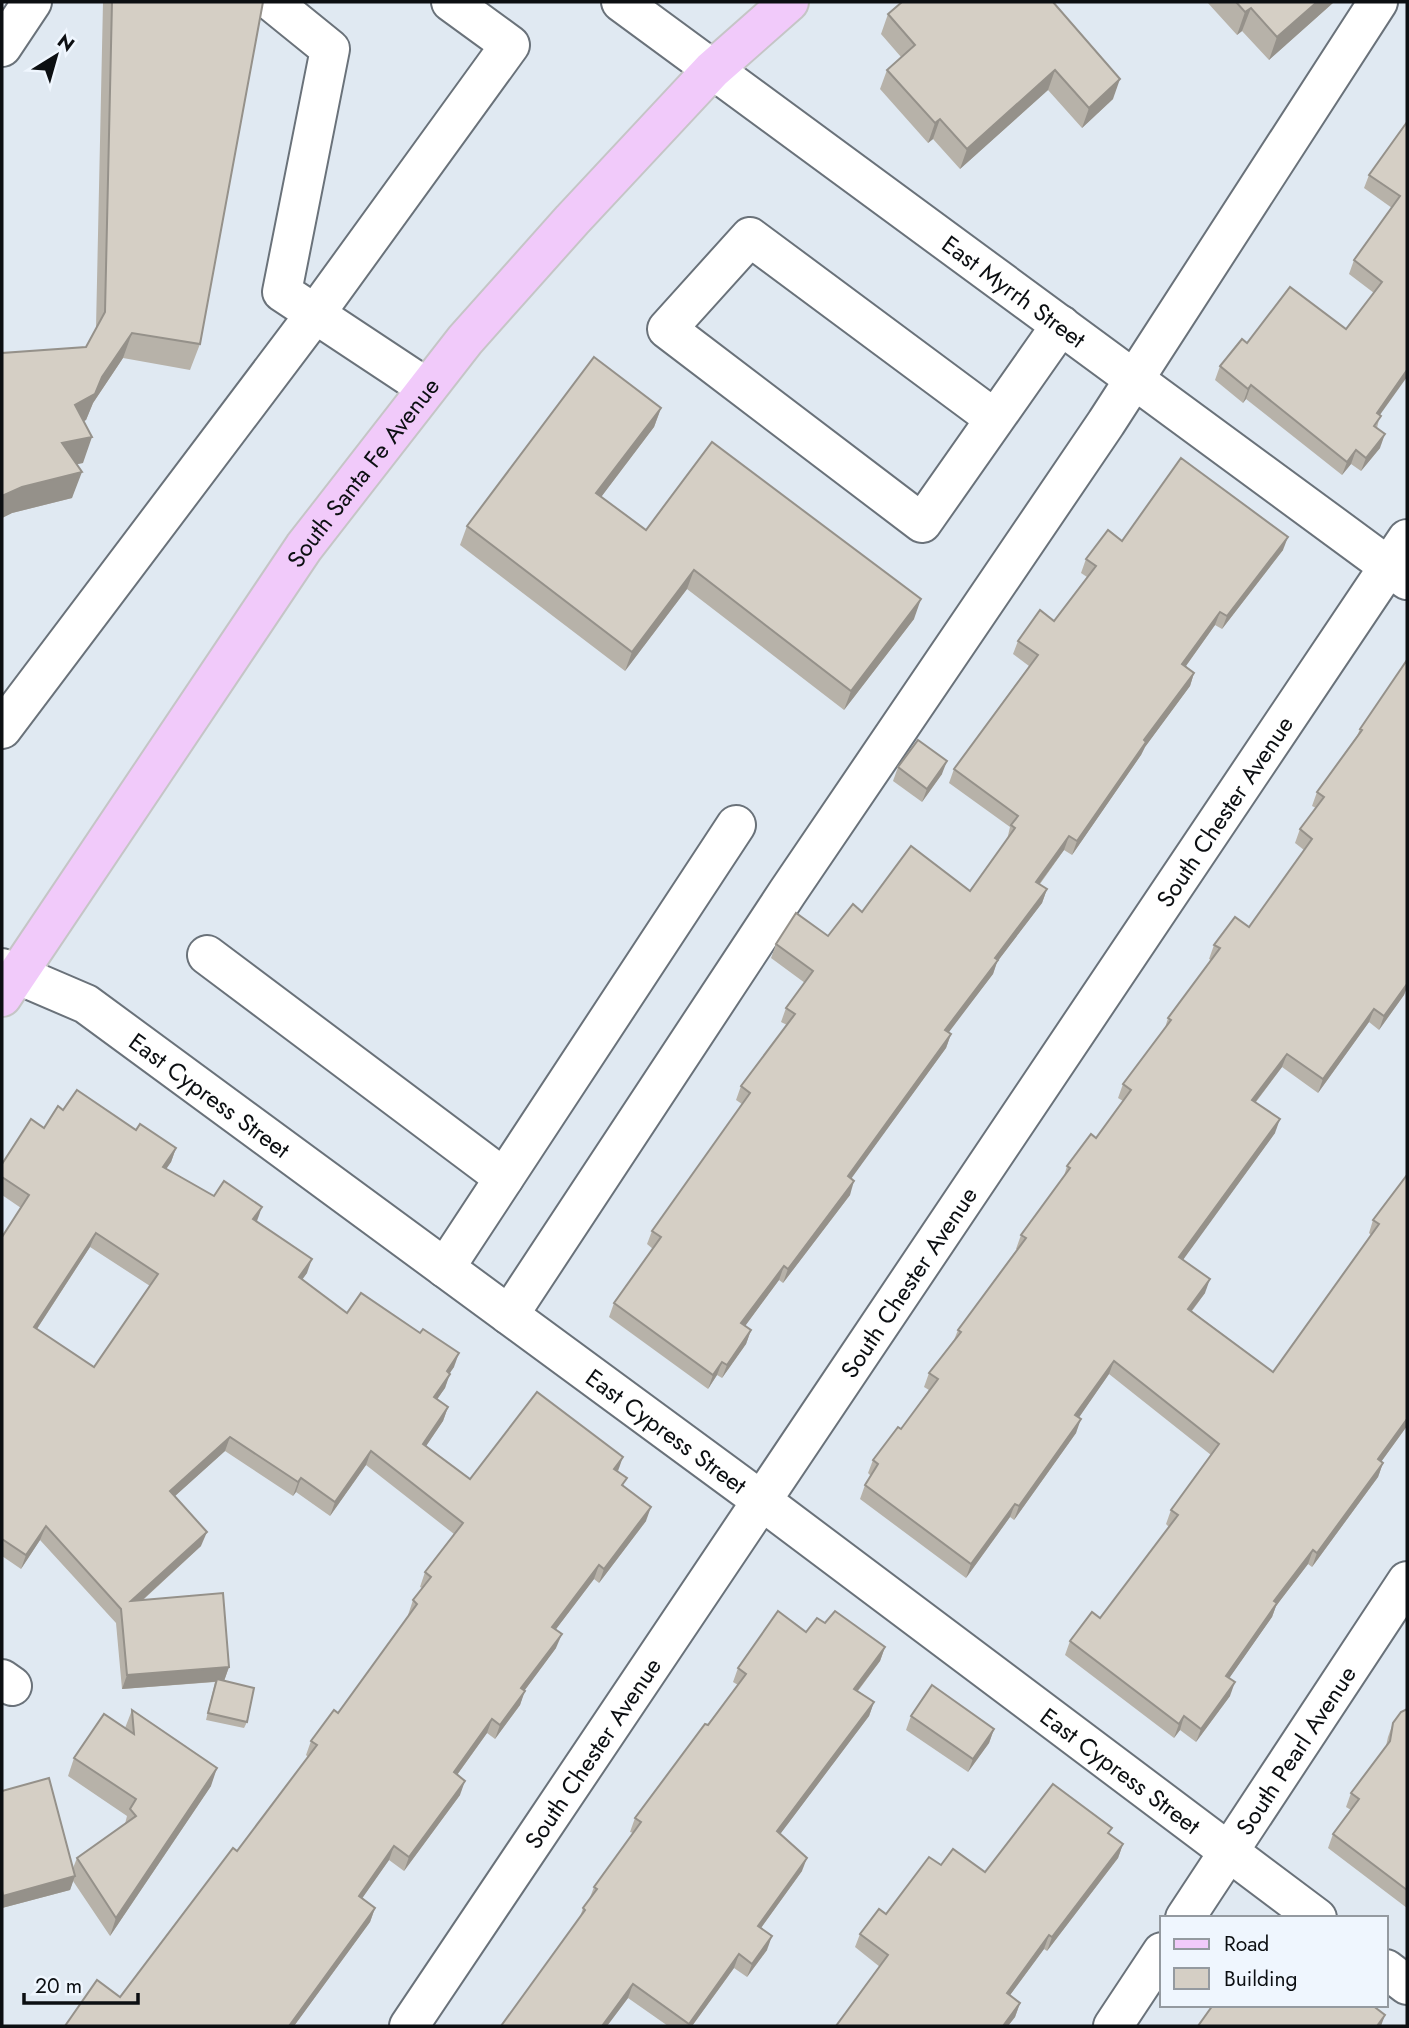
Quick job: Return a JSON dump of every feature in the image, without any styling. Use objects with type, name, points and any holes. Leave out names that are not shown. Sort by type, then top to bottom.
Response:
[{"type":"main road","name":"South Santa Fe Avenue","points":[[7,980],[304,547],[482,320],[712,70],[789,2]]},
{"type":"street","points":[[2,47],[32,2]]},
{"type":"street","points":[[272,2],[330,49],[282,292],[428,388]]},
{"type":"street","points":[[3,725],[315,314],[510,45],[451,2]]},
{"type":"street","name":"East Myrrh Street","points":[[621,2],[1135,380],[1401,562]]},
{"type":"street","points":[[509,1315],[786,893],[1135,380],[1378,2]]},
{"type":"street","points":[[995,419],[750,237],[667,329],[922,523],[1061,325]]},
{"type":"street","name":"South Chester Avenue","points":[[409,2026],[762,1501],[1401,562]]},
{"type":"street","points":[[445,1268],[736,824]]},
{"type":"street","points":[[207,955],[503,1178]]},
{"type":"street","name":"East Cypress Street","points":[[7,980],[86,1004],[762,1501],[1314,1916]]},
{"type":"street","name":"South Pearl Avenue","points":[[1186,1916],[1407,1581]]},
{"type":"street","points":[[1113,2026],[1160,1955]]},
{"type":"street","points":[[1388,1971],[1407,1985]]},
{"type":"building","points":[[112,2],[263,2],[200,344],[132,333],[102,377],[95,394],[75,405],[92,437],[62,443],[82,472],[22,487],[2,496],[2,353],[86,347],[105,312]]},
{"type":"building","points":[[902,2],[1053,2],[1120,79],[1089,108],[1055,70],[967,149],[940,119],[935,123],[887,70],[915,45],[888,14]]},
{"type":"building","points":[[1236,2],[1317,2],[1277,37],[1251,8],[1245,12]]},
{"type":"building","points":[[1407,122],[1407,370],[1377,413],[1381,416],[1374,426],[1385,434],[1366,458],[1356,450],[1347,462],[1251,385],[1248,389],[1220,366],[1242,339],[1247,343],[1290,287],[1346,329],[1382,282],[1354,260],[1400,196],[1369,175]]},
{"type":"building","points":[[594,357],[661,408],[596,493],[646,530],[712,442],[921,599],[851,691],[694,570],[632,652],[467,526]]},
{"type":"building","points":[[1181,458],[1288,537],[1227,616],[1220,612],[1182,664],[1194,673],[1144,740],[1146,742],[1077,841],[1069,836],[1036,882],[1047,889],[945,1030],[951,1034],[848,1176],[854,1181],[788,1269],[784,1266],[741,1323],[751,1330],[727,1365],[722,1362],[713,1375],[614,1303],[661,1237],[652,1231],[750,1093],[741,1086],[795,1014],[786,1008],[813,971],[776,944],[796,913],[828,936],[853,904],[862,912],[911,846],[970,891],[1015,828],[1011,825],[1018,816],[954,769],[1038,655],[1018,641],[1040,610],[1054,621],[1096,566],[1086,559],[1108,530],[1122,541]]},
{"type":"building","points":[[1407,660],[1407,984],[1384,1016],[1374,1009],[1323,1079],[1287,1054],[1252,1100],[1280,1119],[1179,1257],[1210,1279],[1188,1309],[1273,1372],[1379,1224],[1373,1220],[1407,1175],[1407,1419],[1378,1459],[1383,1463],[1317,1553],[1313,1550],[1274,1601],[1277,1603],[1226,1676],[1235,1682],[1201,1729],[1184,1716],[1179,1724],[1070,1641],[1092,1612],[1100,1618],[1178,1515],[1171,1510],[1219,1444],[1114,1361],[1075,1415],[1081,1419],[1019,1506],[1015,1504],[971,1564],[865,1485],[878,1464],[873,1460],[898,1427],[901,1429],[938,1379],[929,1373],[1026,1238],[1021,1235],[1070,1168],[1067,1166],[1091,1134],[1096,1138],[1131,1090],[1123,1084],[1220,948],[1214,945],[1235,917],[1249,927],[1312,839],[1300,829],[1324,797],[1317,792],[1362,730],[1360,729]]},
{"type":"building","points":[[918,740],[947,761],[927,789],[898,767]]},
{"type":"building","points":[[77,1090],[136,1130],[140,1124],[176,1148],[163,1167],[214,1196],[224,1181],[262,1207],[253,1219],[312,1259],[299,1277],[347,1313],[361,1293],[420,1333],[423,1329],[459,1353],[447,1371],[450,1374],[434,1397],[448,1407],[423,1444],[470,1479],[537,1392],[623,1457],[614,1469],[627,1478],[622,1485],[651,1507],[604,1569],[599,1565],[552,1627],[562,1634],[521,1688],[525,1691],[500,1725],[492,1719],[454,1772],[465,1781],[409,1857],[394,1846],[359,1896],[375,1908],[289,2026],[65,2026],[97,1980],[120,1997],[233,1848],[237,1851],[317,1745],[311,1741],[334,1710],[338,1713],[417,1604],[413,1600],[431,1577],[425,1572],[463,1523],[371,1451],[335,1502],[301,1478],[298,1482],[230,1437],[170,1491],[207,1532],[131,1601],[223,1593],[229,1667],[127,1675],[121,1609],[46,1526],[26,1555],[2,1539],[2,1237],[29,1195],[2,1177],[2,1164],[31,1119],[44,1128],[58,1106],[63,1110]],"holes":[[[96,1233],[158,1274],[94,1367],[34,1327]]]},
{"type":"building","points":[[778,1611],[806,1632],[817,1618],[825,1623],[835,1611],[885,1647],[854,1689],[874,1702],[777,1831],[807,1858],[758,1926],[772,1936],[752,1964],[739,1954],[689,2024],[633,1984],[602,2026],[501,2026],[585,1910],[583,1908],[597,1889],[594,1887],[641,1822],[635,1818],[746,1674],[738,1668]]},
{"type":"building","points":[[217,1679],[254,1688],[247,1722],[208,1713]]},
{"type":"building","points":[[932,1685],[994,1729],[973,1759],[911,1716]]},
{"type":"building","points":[[1407,1709],[1407,1890],[1333,1834],[1359,1799],[1351,1793],[1390,1741],[1393,1723],[1401,1712]]},
{"type":"building","points":[[132,1710],[217,1768],[116,1918],[77,1858],[136,1816],[130,1809],[136,1799],[74,1758],[104,1714],[134,1734]]},
{"type":"building","points":[[49,1778],[75,1876],[3,1896],[2,1791]]},
{"type":"building","points":[[1053,1784],[1112,1828],[1108,1833],[1123,1844],[1052,1937],[1049,1935],[1007,1993],[1020,2003],[1003,2026],[836,2026],[888,1955],[860,1934],[879,1909],[886,1914],[929,1857],[941,1865],[953,1849],[985,1872]]},
{"type":"building","points":[[1212,2007],[1375,2007],[1385,2015],[1377,2026],[1198,2026]]}]
